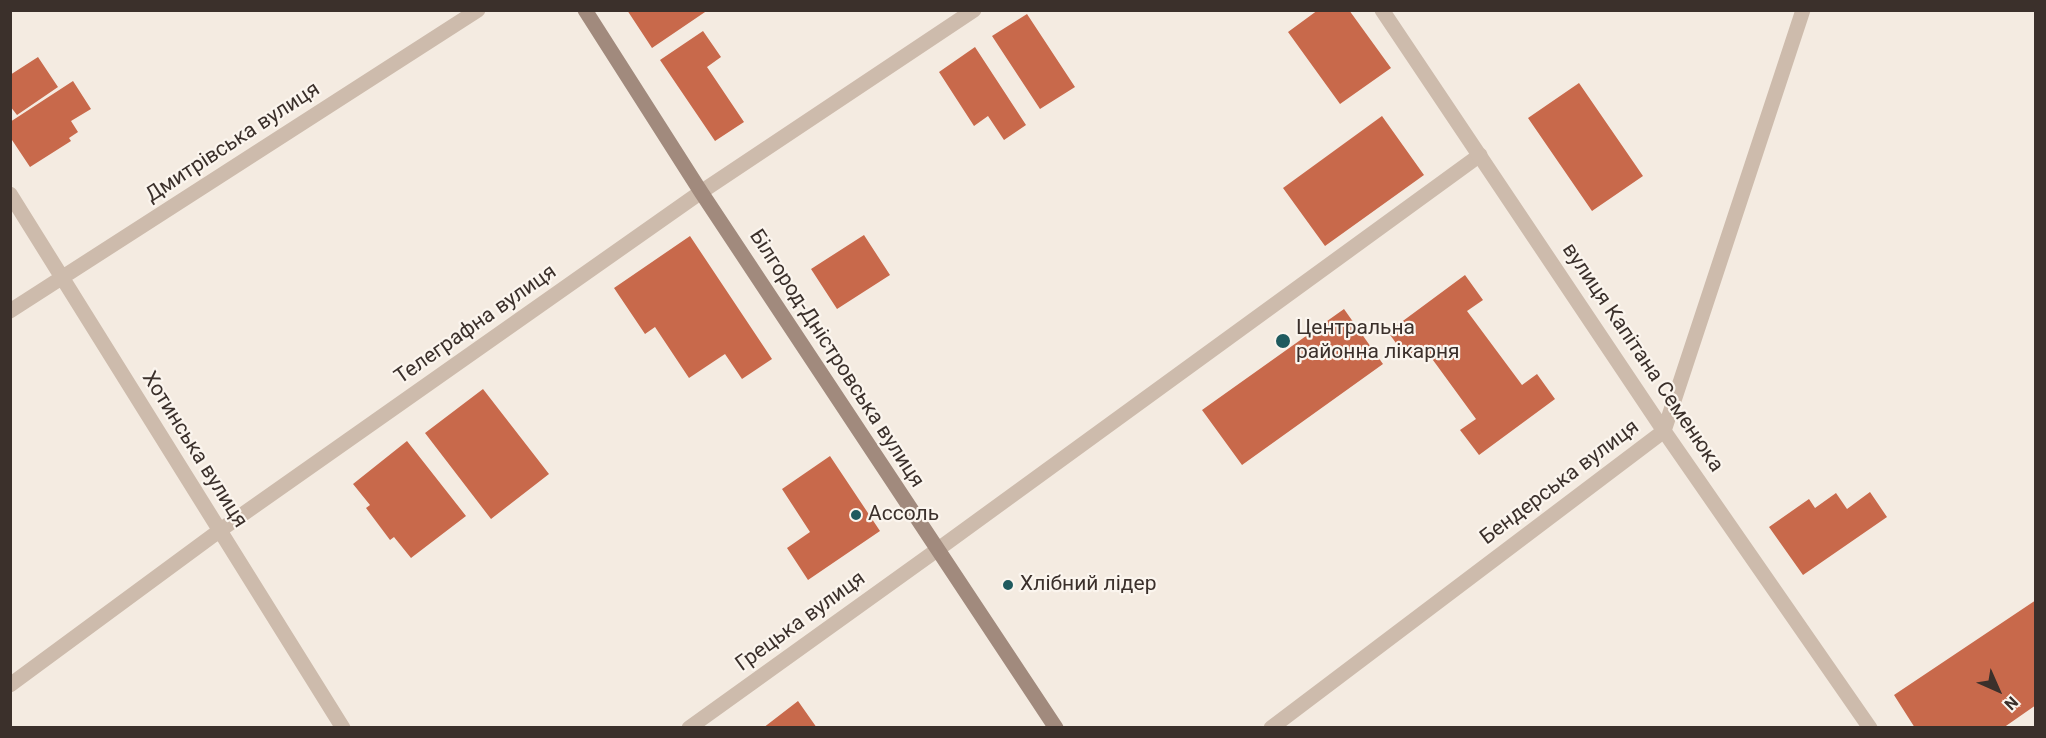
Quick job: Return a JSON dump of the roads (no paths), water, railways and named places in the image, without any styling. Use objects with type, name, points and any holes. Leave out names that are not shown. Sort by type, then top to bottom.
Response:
[{"type":"main road","name":"Білгород-Дністровська вулиця","points":[[585,10],[701,192],[1056,728]]},
{"type":"street","name":"Дмитрівська вулиця","points":[[10,311],[478,10]]},
{"type":"street","name":"Телеграфна вулиця","points":[[10,685],[219,531],[701,192],[974,10]]},
{"type":"street","name":"вулиця Капітана Семенюка","points":[[1382,10],[1866,726]]},
{"type":"street","name":"Бендерська вулиця","points":[[1271,728],[1664,430],[1803,10]]},
{"type":"street","name":"Грецька вулиця","points":[[689,728],[1480,155]]},
{"type":"street","name":"Хотинська вулиця","points":[[10,194],[343,728]]},
{"type":"place","name":"Центральна районна лікарня","points":[[1283,341]]},
{"type":"place","name":"Ассоль","points":[[856,515]]},
{"type":"place","name":"Хлібний лідер","points":[[1008,585]]}]
